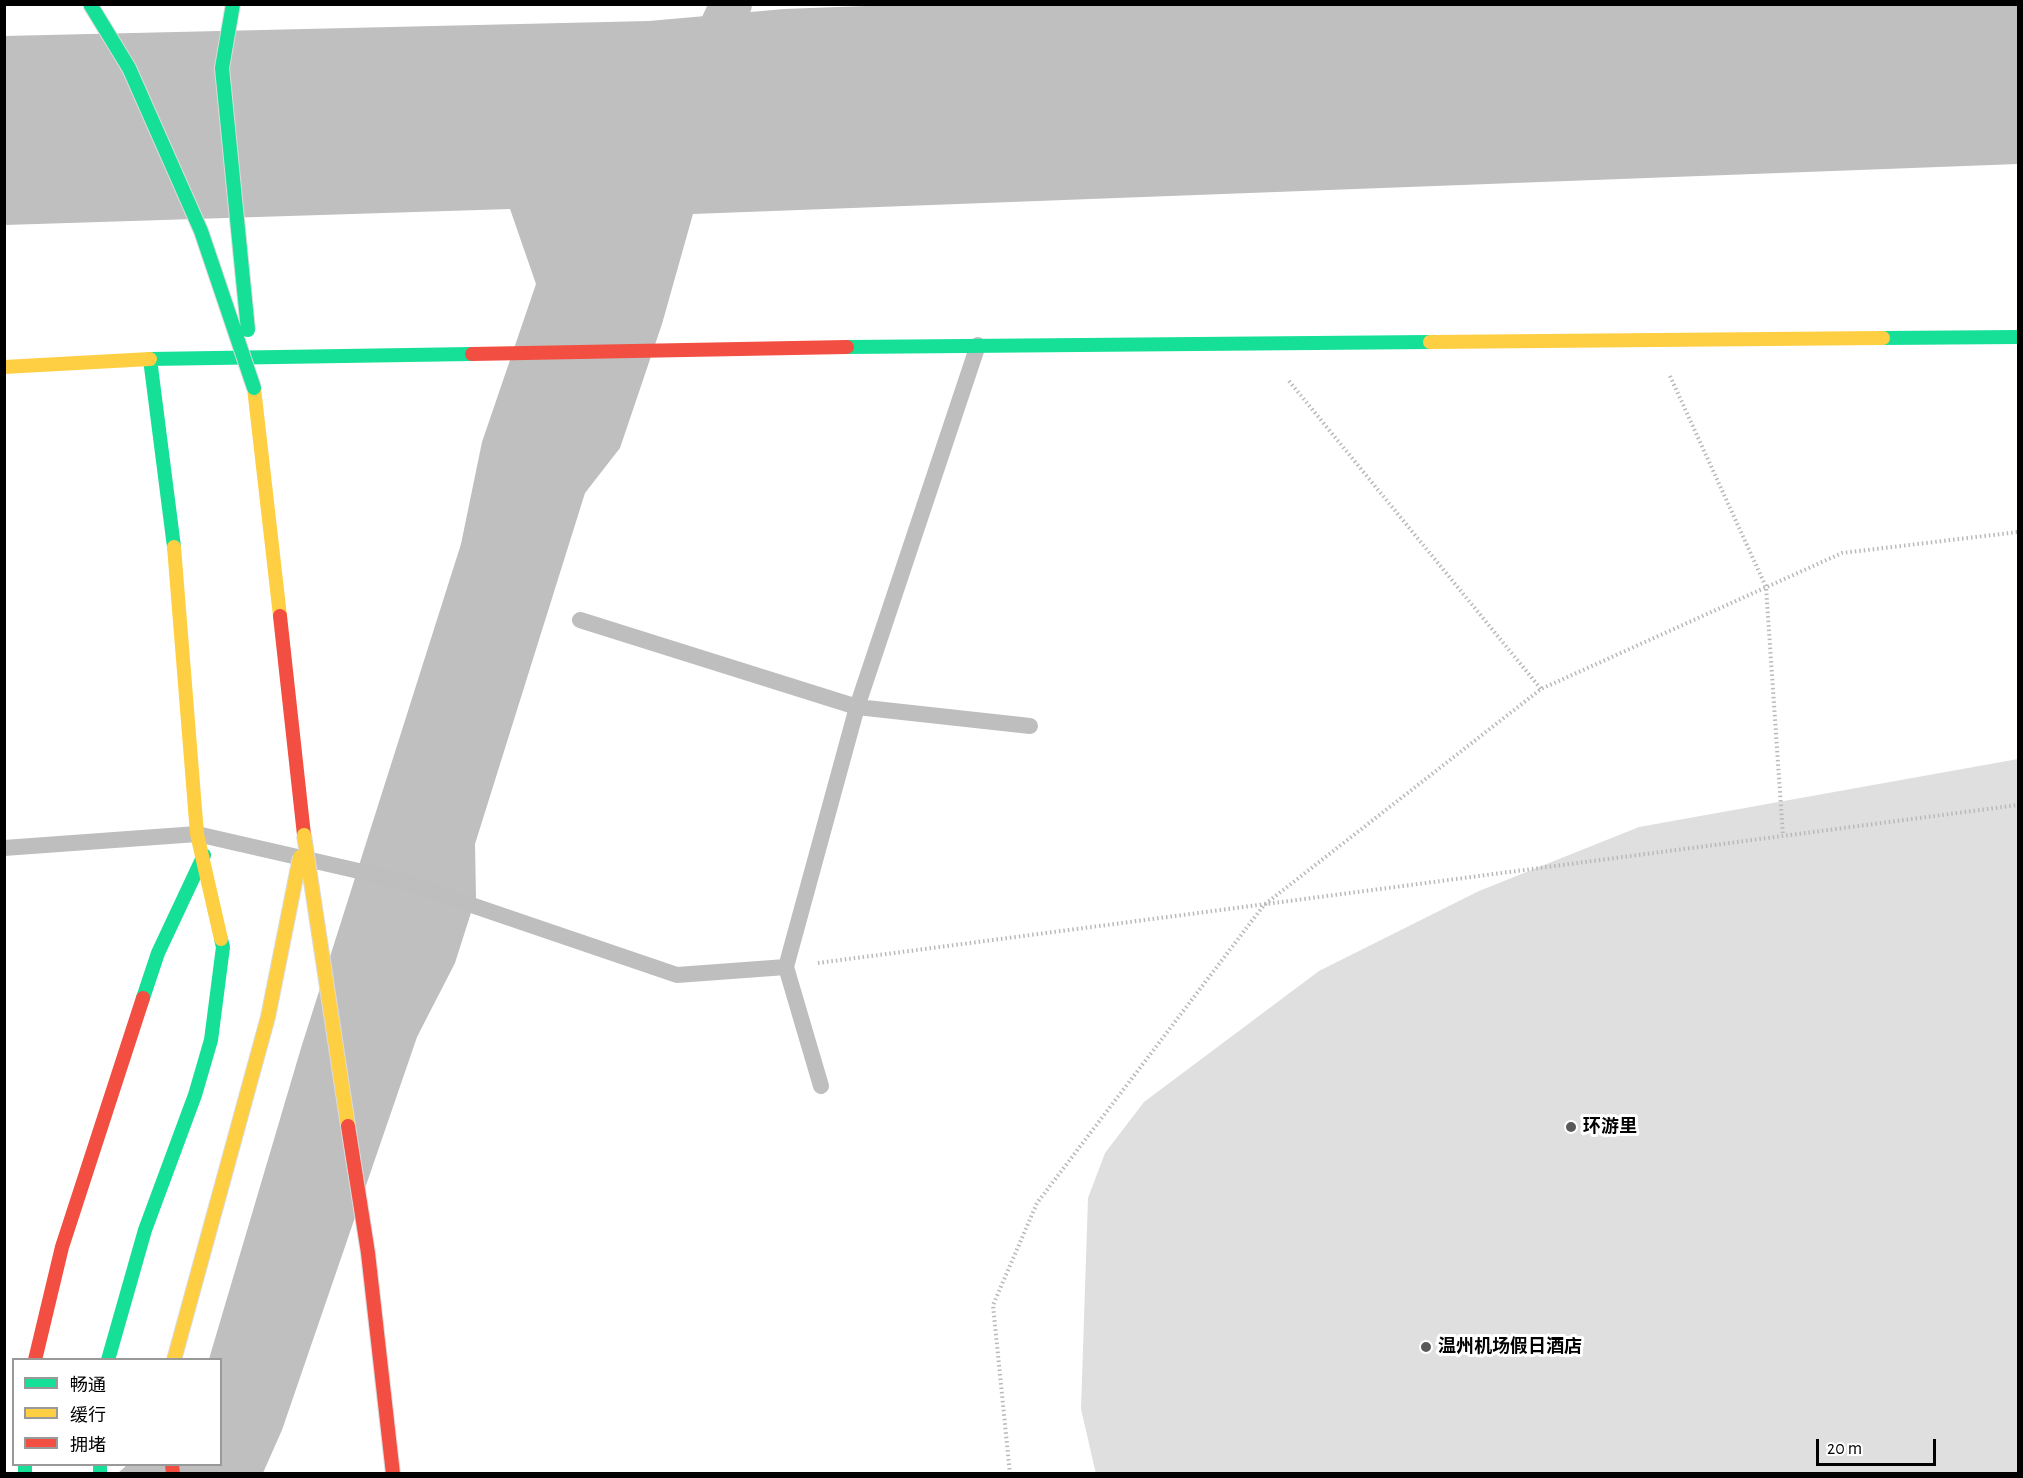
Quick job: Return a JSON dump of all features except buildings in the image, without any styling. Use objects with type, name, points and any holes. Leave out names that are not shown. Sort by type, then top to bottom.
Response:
[{"type":"main road","points":[[90,4],[129,68],[201,231],[254,388]]},
{"type":"main road","points":[[233,4],[222,68],[254,388],[304,835],[368,1253],[393,1473]]},
{"type":"main road","points":[[4,367],[150,358],[978,345],[2019,337]]},
{"type":"main road","points":[[108,1358],[145,1230],[195,1095],[211,1040],[223,947],[204,855],[197,834],[178,581],[150,358]]},
{"type":"main road","points":[[174,1358],[268,1017],[304,835]]},
{"type":"main road","points":[[35,1358],[62,1247],[158,952],[204,855]]},
{"type":"lane","points":[[821,1086],[786,967],[857,707],[978,345]]},
{"type":"lane","points":[[580,620],[857,707],[1030,726]]},
{"type":"lane","points":[[4,848],[197,834],[398,880],[677,975],[786,967]]},
{"type":"lane","points":[[4,1471],[25,1469]]},
{"type":"path","points":[[1654,340],[1766,586],[1783,836]]},
{"type":"path","points":[[1258,343],[1541,688]]},
{"type":"path","points":[[1010,1473],[993,1305],[1037,1203],[1264,905],[1541,688],[1842,553],[2019,532]]},
{"type":"path","points":[[786,967],[2019,805]]},
{"type":"shaded area","points":[[919,4],[2018,5],[2018,164],[693,214],[662,324],[620,448],[585,493],[475,844],[476,897],[455,963],[417,1037],[282,1430],[263,1473],[118,1473],[126,1466],[222,1466],[222,1358],[209,1358],[301,1048],[461,544],[482,442],[536,284],[510,209],[5,225],[4,36],[649,21],[784,9]]},
{"type":"waterway","points":[[703,66],[731,4]]},
{"type":"traffic: fast","points":[[90,4],[129,68],[201,231],[254,388]]},
{"type":"traffic: fast","points":[[233,4],[222,68],[248,330]]},
{"type":"traffic: fast","points":[[1883,338],[2018,337]]},
{"type":"traffic: fast","points":[[847,347],[1430,342]]},
{"type":"traffic: fast","points":[[174,547],[150,359],[472,354]]},
{"type":"traffic: fast","points":[[143,998],[158,953],[204,855]]},
{"type":"traffic: fast","points":[[109,1358],[145,1230],[195,1095],[211,1040],[223,947],[221,939]]},
{"type":"traffic: fast","points":[[25,1466],[25,1474]]},
{"type":"traffic: fast","points":[[100,1466],[100,1474]]},
{"type":"traffic: slow","points":[[1430,342],[1883,338]]},
{"type":"traffic: slow","points":[[4,367],[150,359]]},
{"type":"traffic: slow","points":[[254,388],[280,616]]},
{"type":"traffic: slow","points":[[174,547],[197,834],[221,939]]},
{"type":"traffic: slow","points":[[304,835],[348,1126]]},
{"type":"traffic: slow","points":[[175,1358],[268,1017],[300,857]]},
{"type":"traffic: jam","points":[[472,354],[847,347]]},
{"type":"traffic: jam","points":[[280,616],[304,835]]},
{"type":"traffic: jam","points":[[35,1358],[62,1247],[143,998]]},
{"type":"traffic: jam","points":[[348,1126],[368,1253],[393,1474]]},
{"type":"traffic: jam","points":[[172,1466],[173,1474]]},
{"type":"place","name":"环游里","points":[[1571,1127]]},
{"type":"place","name":"温州机场假日酒店","points":[[1426,1347]]}]
